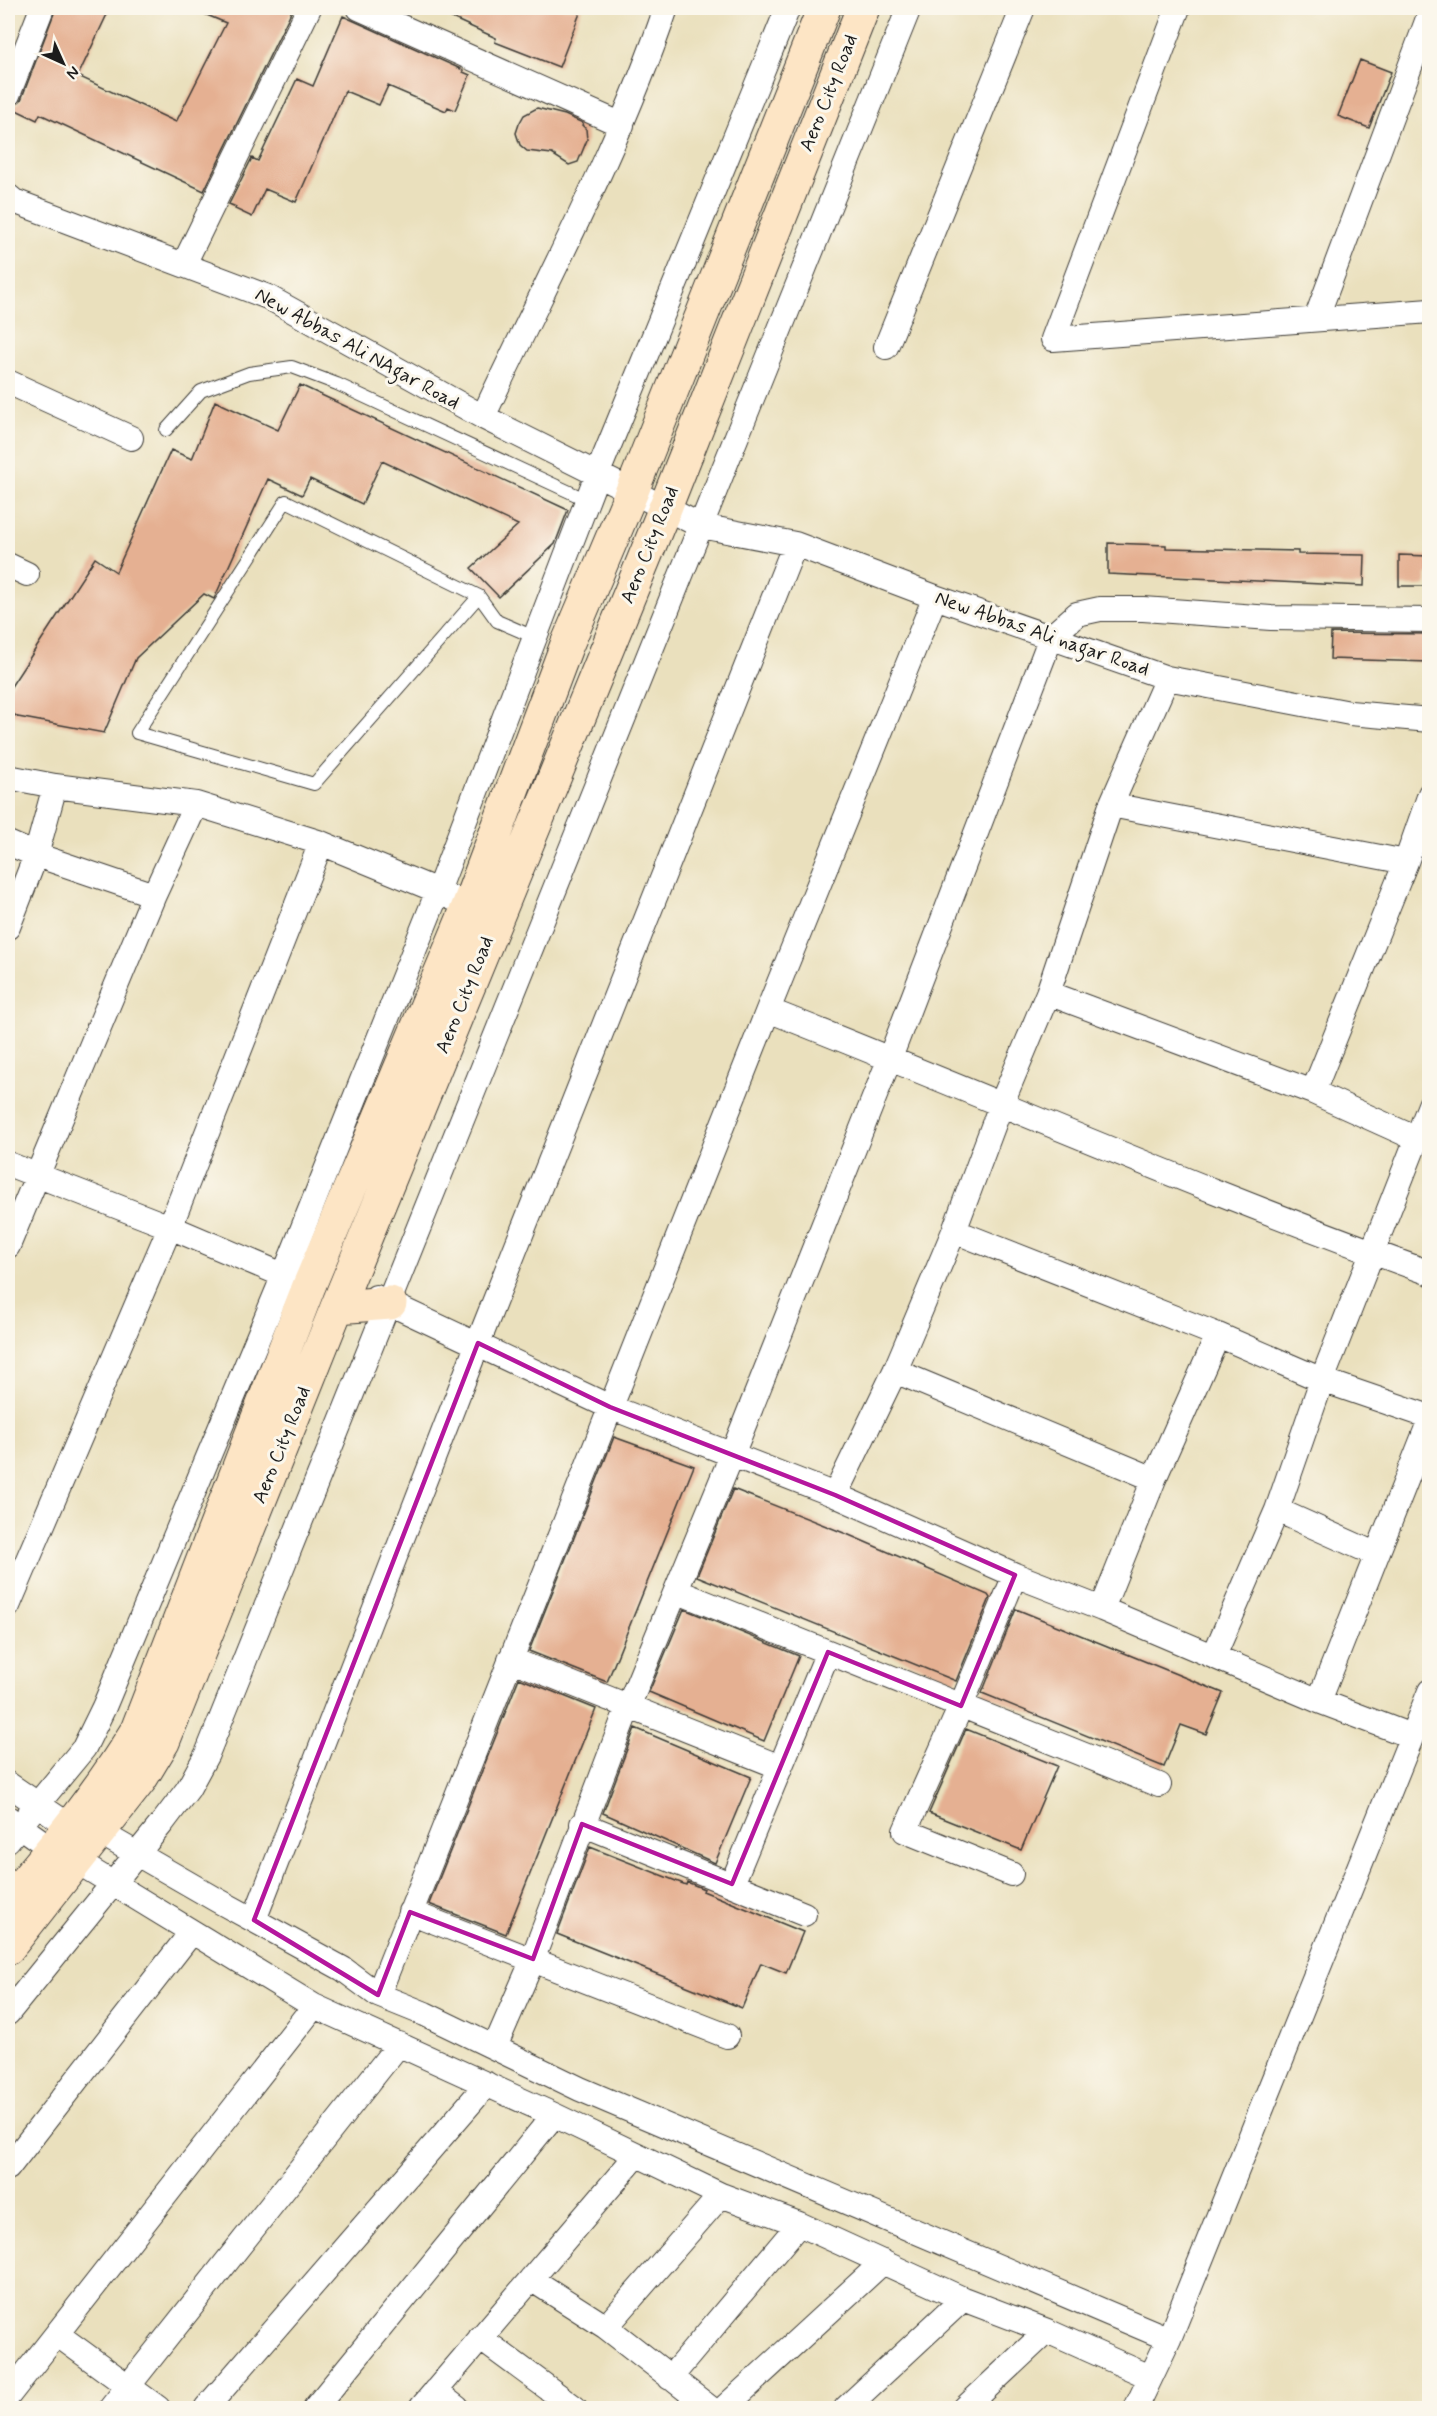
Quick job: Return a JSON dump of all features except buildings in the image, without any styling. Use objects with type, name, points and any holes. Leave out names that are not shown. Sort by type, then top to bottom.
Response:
[{"type":"street","points":[[8,95],[42,8]]},
{"type":"street","points":[[184,264],[309,8]]},
{"type":"street","points":[[359,8],[622,125]]},
{"type":"street","points":[[483,417],[588,202],[622,125],[666,8]]},
{"type":"street","points":[[11,1828],[37,1804],[84,1748],[296,1281],[438,891],[534,637],[597,475],[788,8]]},
{"type":"street","name":"Aero City Road","points":[[8,1948],[75,1842],[115,1765],[137,1730],[296,1281],[468,907],[566,646],[632,491],[824,8]]},
{"type":"street","name":"Aero City Road","points":[[8,1902],[140,1780],[163,1742],[342,1295],[665,508],[863,8]]},
{"type":"street","points":[[8,2013],[136,1853],[164,1822],[182,1797],[207,1754],[390,1304],[909,8]]},
{"type":"street","points":[[886,347],[1023,8]]},
{"type":"street","points":[[1178,8],[1053,339],[1430,311]]},
{"type":"street","points":[[1316,320],[1430,13]]},
{"type":"street","name":"New Abbas Ali NAgar Road","points":[[10,205],[184,264],[268,297],[483,417],[665,508]]},
{"type":"street","points":[[8,382],[131,438]]},
{"type":"street","name":"New Abbas Ali nagar Road","points":[[665,508],[701,526],[795,544],[935,597],[1167,678],[1350,713],[1430,720]]},
{"type":"street","points":[[254,1920],[478,1343],[795,544]]},
{"type":"street","points":[[378,1995],[768,1010],[935,597]]},
{"type":"street","points":[[495,2047],[533,1959],[628,1707],[732,1455],[890,1058],[1051,637],[1077,614],[1100,609],[1143,609],[1271,618],[1430,620]]},
{"type":"street","points":[[835,1495],[895,1371],[954,1231],[1001,1105],[1048,993],[1111,805],[1167,678]]},
{"type":"street","points":[[8,777],[55,786],[196,804],[321,843],[438,891],[468,907]]},
{"type":"street","points":[[8,927],[36,855],[55,786]]},
{"type":"street","points":[[1313,1092],[1406,862],[1430,794]]},
{"type":"street","points":[[8,1246],[154,895],[196,804]]},
{"type":"street","points":[[1111,805],[1406,862]]},
{"type":"street","points":[[8,843],[36,855],[154,895]]},
{"type":"street","points":[[10,1592],[170,1227],[321,843]]},
{"type":"street","points":[[1048,993],[1313,1092],[1417,1139]]},
{"type":"street","points":[[768,1010],[1001,1105],[1430,1274]]},
{"type":"street","points":[[1214,1656],[1277,1510],[1322,1380],[1430,1105]]},
{"type":"street","points":[[8,1164],[170,1227],[296,1281],[342,1295],[390,1304],[478,1343],[610,1407],[835,1495],[1015,1575],[1102,1609],[1319,1701],[1411,1736]]},
{"type":"street","points":[[954,1231],[1218,1335],[1322,1380],[1430,1419],[1319,1701]]},
{"type":"street","points":[[1102,1609],[1154,1479],[1218,1335]]},
{"type":"street","points":[[895,1371],[1154,1479]]},
{"type":"street","points":[[1277,1510],[1375,1554]]},
{"type":"street","points":[[1011,1874],[905,1831],[961,1706],[1015,1575]]},
{"type":"street","points":[[676,1591],[1159,1785]]},
{"type":"street","points":[[732,1884],[828,1652]]},
{"type":"street","points":[[510,1659],[780,1767]]},
{"type":"street","points":[[1136,2409],[1168,2339],[1430,1691]]},
{"type":"street","points":[[8,1784],[37,1804],[75,1842],[111,1884],[314,2007],[487,2084],[721,2195],[799,2224],[963,2299],[1047,2331],[1150,2377]]},
{"type":"street","points":[[582,1824],[804,1914]]},
{"type":"street","points":[[11,1828],[136,1853],[343,1970],[378,1995],[426,2014],[580,2089],[1168,2339]]},
{"type":"street","points":[[410,1912],[727,2036]]},
{"type":"street","points":[[8,2168],[191,1933]]},
{"type":"street","points":[[8,2396],[314,2007]]},
{"type":"street","points":[[111,2409],[399,2044]]},
{"type":"street","points":[[206,2409],[487,2084]]},
{"type":"street","points":[[315,2409],[554,2115]]},
{"type":"street","points":[[457,2409],[428,2400],[638,2155]]},
{"type":"street","points":[[606,2327],[721,2195]]},
{"type":"street","points":[[670,2378],[799,2224]]},
{"type":"street","points":[[724,2409],[883,2262]]},
{"type":"street","points":[[531,2279],[606,2327],[710,2409]]},
{"type":"street","points":[[846,2409],[963,2299]]},
{"type":"street","points":[[965,2409],[1047,2331]]},
{"type":"street","points":[[58,2335],[158,2409]]},
{"type":"street","points":[[480,2338],[574,2409]]},
{"type":"lane","points":[[166,430],[201,391],[249,373],[292,367],[337,384],[587,500]]},
{"type":"lane","points":[[479,596],[314,784],[137,733],[286,501],[479,596],[497,621],[534,637]]},
{"type":"highlighted area","points":[[478,1343],[610,1407],[835,1495],[1015,1575],[961,1706],[828,1652],[732,1884],[582,1824],[533,1959],[410,1912],[378,1995],[254,1920]]}]
